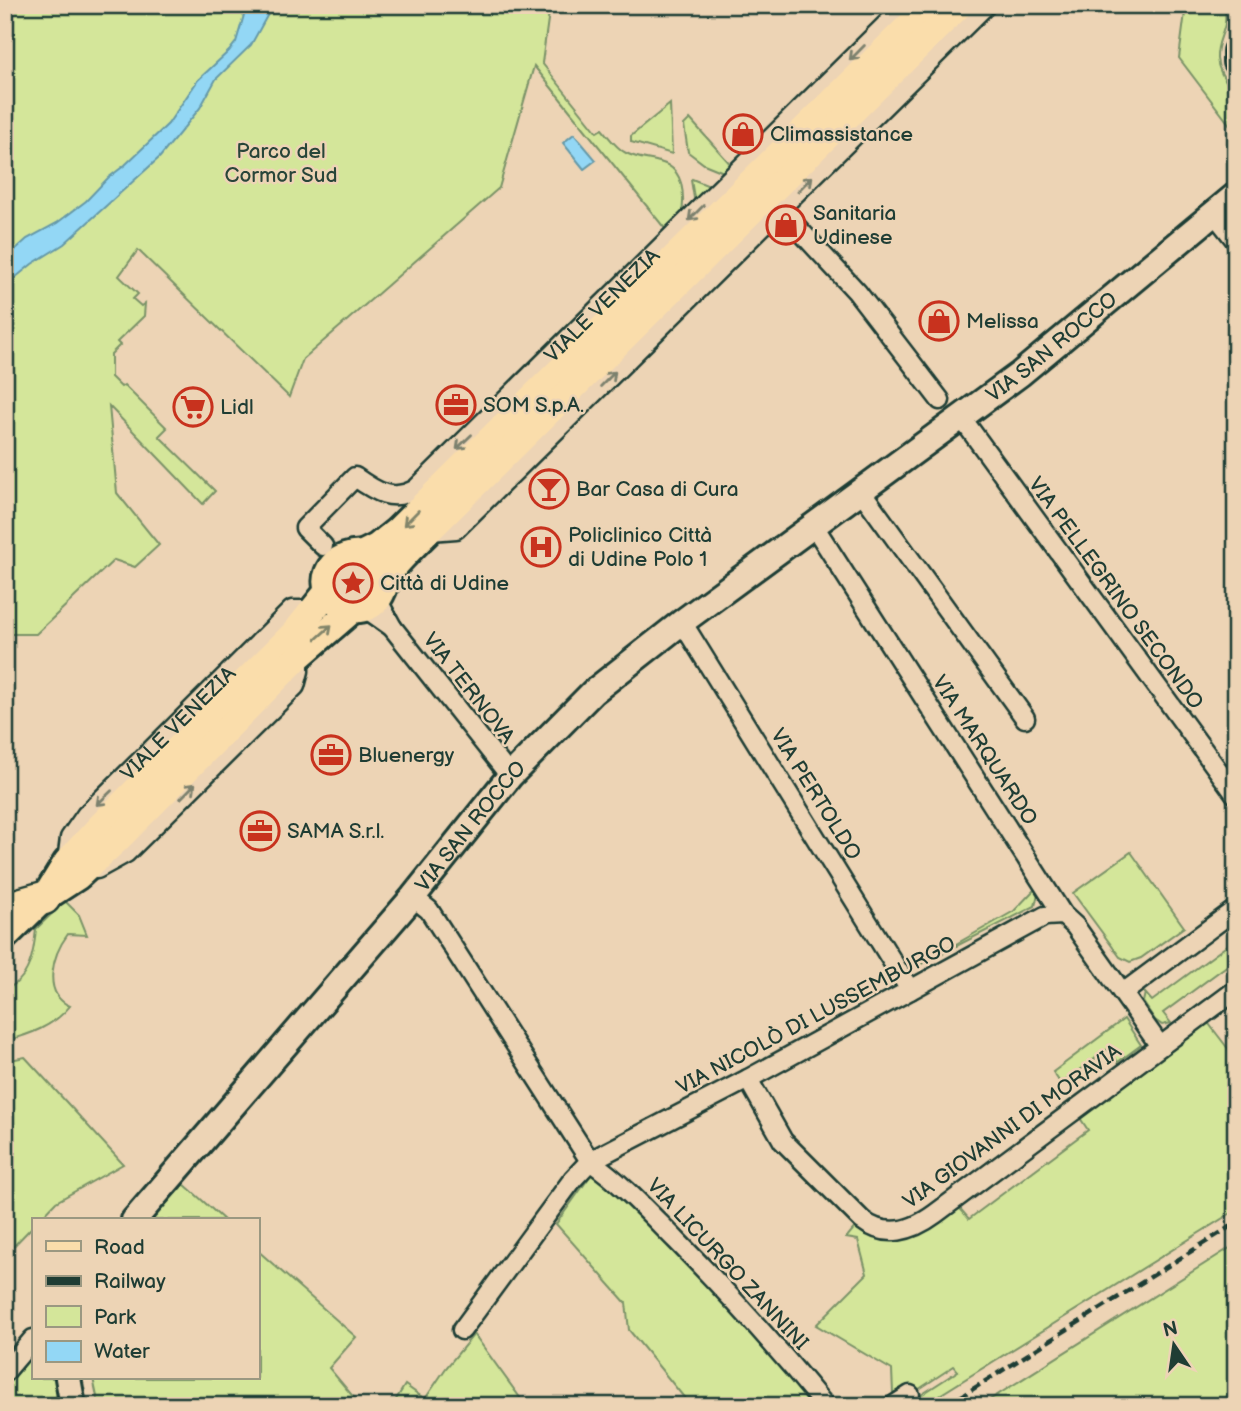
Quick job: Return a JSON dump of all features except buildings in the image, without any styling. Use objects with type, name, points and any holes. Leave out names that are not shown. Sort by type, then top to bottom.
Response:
[{"type":"highway","points":[[5,909],[44,898]]},
{"type":"main road","name":"VIALE VENEZIA","points":[[5,936],[72,869],[100,825],[334,571],[377,547],[397,531],[930,5]]},
{"type":"main road","name":"VIALE VENEZIA","points":[[72,869],[115,842],[299,656],[369,600],[398,562],[960,5]]},
{"type":"main road","name":"VIALE VENEZIA","points":[[334,571],[378,565],[383,577],[369,600]]},
{"type":"main road","name":"VIALE VENEZIA","points":[[334,571],[335,601],[369,600]]},
{"type":"street","name":"VIALE VENEZIA","points":[[334,571],[305,528],[355,477],[379,494],[405,494],[416,489],[906,5]]},
{"type":"street","name":"VIALE VENEZIA","points":[[430,531],[456,529],[986,5]]},
{"type":"street","points":[[1236,51],[1236,62]]},
{"type":"street","name":"VIA SAN ROCCO","points":[[136,1218],[413,897],[510,776],[593,692],[682,622],[1039,359],[1236,195]]},
{"type":"street","points":[[780,209],[857,292],[940,400]]},
{"type":"street","points":[[1214,213],[1236,241]]},
{"type":"street","name":"VIA PELLEGRINO SECONDO","points":[[961,417],[1232,783]]},
{"type":"street","points":[[862,491],[1025,718]]},
{"type":"street","name":"VIA MARQUARDO","points":[[814,526],[1063,915],[1075,926],[1123,993]]},
{"type":"street","name":"VIA TERNOVA","points":[[369,600],[510,776]]},
{"type":"street","name":"VIA PERTOLDO","points":[[682,622],[910,990]]},
{"type":"street","name":"VIA LICURGO ZANNINI","points":[[413,897],[429,910],[590,1161],[616,1179],[689,1253],[776,1346],[825,1406]]},
{"type":"street","points":[[1236,909],[1123,993],[1160,1046],[1236,990]]},
{"type":"street","name":"VIA NICOLÒ DI LUSSEMBURGO","points":[[590,1161],[748,1079],[1045,916],[1063,915]]},
{"type":"street","name":"VIA GIOVANNI DI MORAVIA","points":[[748,1079],[783,1141],[858,1217],[877,1230],[899,1232],[916,1226],[935,1214],[1160,1046]]},
{"type":"street","points":[[463,1330],[573,1179],[590,1161]]},
{"type":"street","points":[[5,1372],[32,1340]]},
{"type":"street","points":[[68,1380],[73,1406]]},
{"type":"street","points":[[892,1406],[910,1395]]},
{"type":"green space","name":"Parco del Cormor Sud","points":[[5,5],[550,5],[542,63],[597,132],[602,129],[626,153],[672,168],[682,187],[681,217],[666,230],[534,66],[499,188],[303,359],[289,397],[138,250],[119,276],[138,294],[133,299],[141,306],[145,303],[144,316],[117,342],[120,345],[111,354],[111,377],[121,387],[124,385],[167,428],[159,436],[215,491],[203,504],[109,406],[117,493],[159,545],[135,567],[114,560],[36,634],[5,634]]},
{"type":"green space","points":[[1186,5],[1224,5],[1225,21],[1217,59],[1220,71],[1236,99],[1236,133],[1179,58]]},
{"type":"green space","points":[[670,104],[672,154],[631,142],[631,136]]},
{"type":"green space","points":[[690,119],[733,167],[726,173],[704,164],[688,152],[684,125]]},
{"type":"green space","points":[[691,180],[712,187],[695,204]]},
{"type":"green space","points":[[355,568],[365,572],[369,582],[365,592],[355,596],[345,592],[341,582],[345,572]]},
{"type":"green space","points":[[1131,852],[1184,927],[1141,958],[1130,962],[1120,957],[1073,893]]},
{"type":"green space","points":[[1035,889],[1038,894],[1035,906],[919,965],[1014,911]]},
{"type":"green space","points":[[65,901],[79,915],[87,935],[68,934],[54,962],[52,973],[55,992],[70,1006],[40,1029],[5,1041],[5,989],[13,985],[25,972],[32,956],[36,929]]},
{"type":"green space","points":[[1236,939],[1236,959],[1163,1013],[1171,1023],[1162,1025],[1155,1020],[1143,1002],[1145,993],[1152,1001]]},
{"type":"green space","points":[[1124,1019],[1141,1045],[1118,1062],[1108,1049],[1061,1084],[1053,1072]]},
{"type":"green space","points":[[1206,1020],[1236,1059],[1236,1210],[922,1406],[904,1406],[958,1371],[954,1366],[910,1395],[900,1389],[893,1393],[892,1370],[816,1325],[867,1274],[858,1240],[846,1238],[856,1226],[874,1235],[957,1205],[969,1219],[1088,1130],[1078,1115]]},
{"type":"green space","points":[[25,1057],[123,1164],[56,1202],[41,1218],[32,1218],[32,1227],[8,1252],[5,1250],[5,1061]]},
{"type":"green space","points":[[596,1168],[615,1182],[821,1406],[691,1406],[629,1330],[626,1303],[556,1224]]},
{"type":"green space","points":[[184,1184],[222,1218],[153,1218]]},
{"type":"green space","points":[[1236,1244],[1236,1406],[980,1406]]},
{"type":"green space","points":[[259,1252],[356,1337],[329,1368],[361,1406],[99,1406],[93,1380],[259,1380]]},
{"type":"green space","points":[[474,1334],[526,1406],[392,1406],[405,1385],[425,1399]]},
{"type":"green space","points":[[32,1348],[32,1380],[55,1380],[57,1406],[5,1406],[5,1380]]},
{"type":"water","points":[[247,5],[273,5],[251,45],[216,79],[200,108],[160,157],[64,244],[32,264],[5,286],[5,259],[27,239],[57,223],[86,201],[168,124],[198,80],[236,42]]},
{"type":"water","points":[[574,134],[596,160],[584,169],[563,143]]},
{"type":"railway","points":[[946,1406],[1236,1223]]},
{"type":"place","name":"Climassistance","points":[[743,134]]},
{"type":"place","name":"Sanitaria Udinese","points":[[786,225]]},
{"type":"place","name":"Melissa","points":[[939,321]]},
{"type":"place","name":"SOM S.p.A.","points":[[456,405]]},
{"type":"place","name":"Lidl","points":[[193,407]]},
{"type":"place","name":"Bar Casa di Cura","points":[[549,489]]},
{"type":"place","name":"Policlinico Città di Udine Polo 1","points":[[541,547]]},
{"type":"place","name":"Città di Udine","points":[[353,583]]},
{"type":"place","name":"Bluenergy","points":[[331,755]]},
{"type":"place","name":"SAMA S.r.l.","points":[[260,831]]}]
